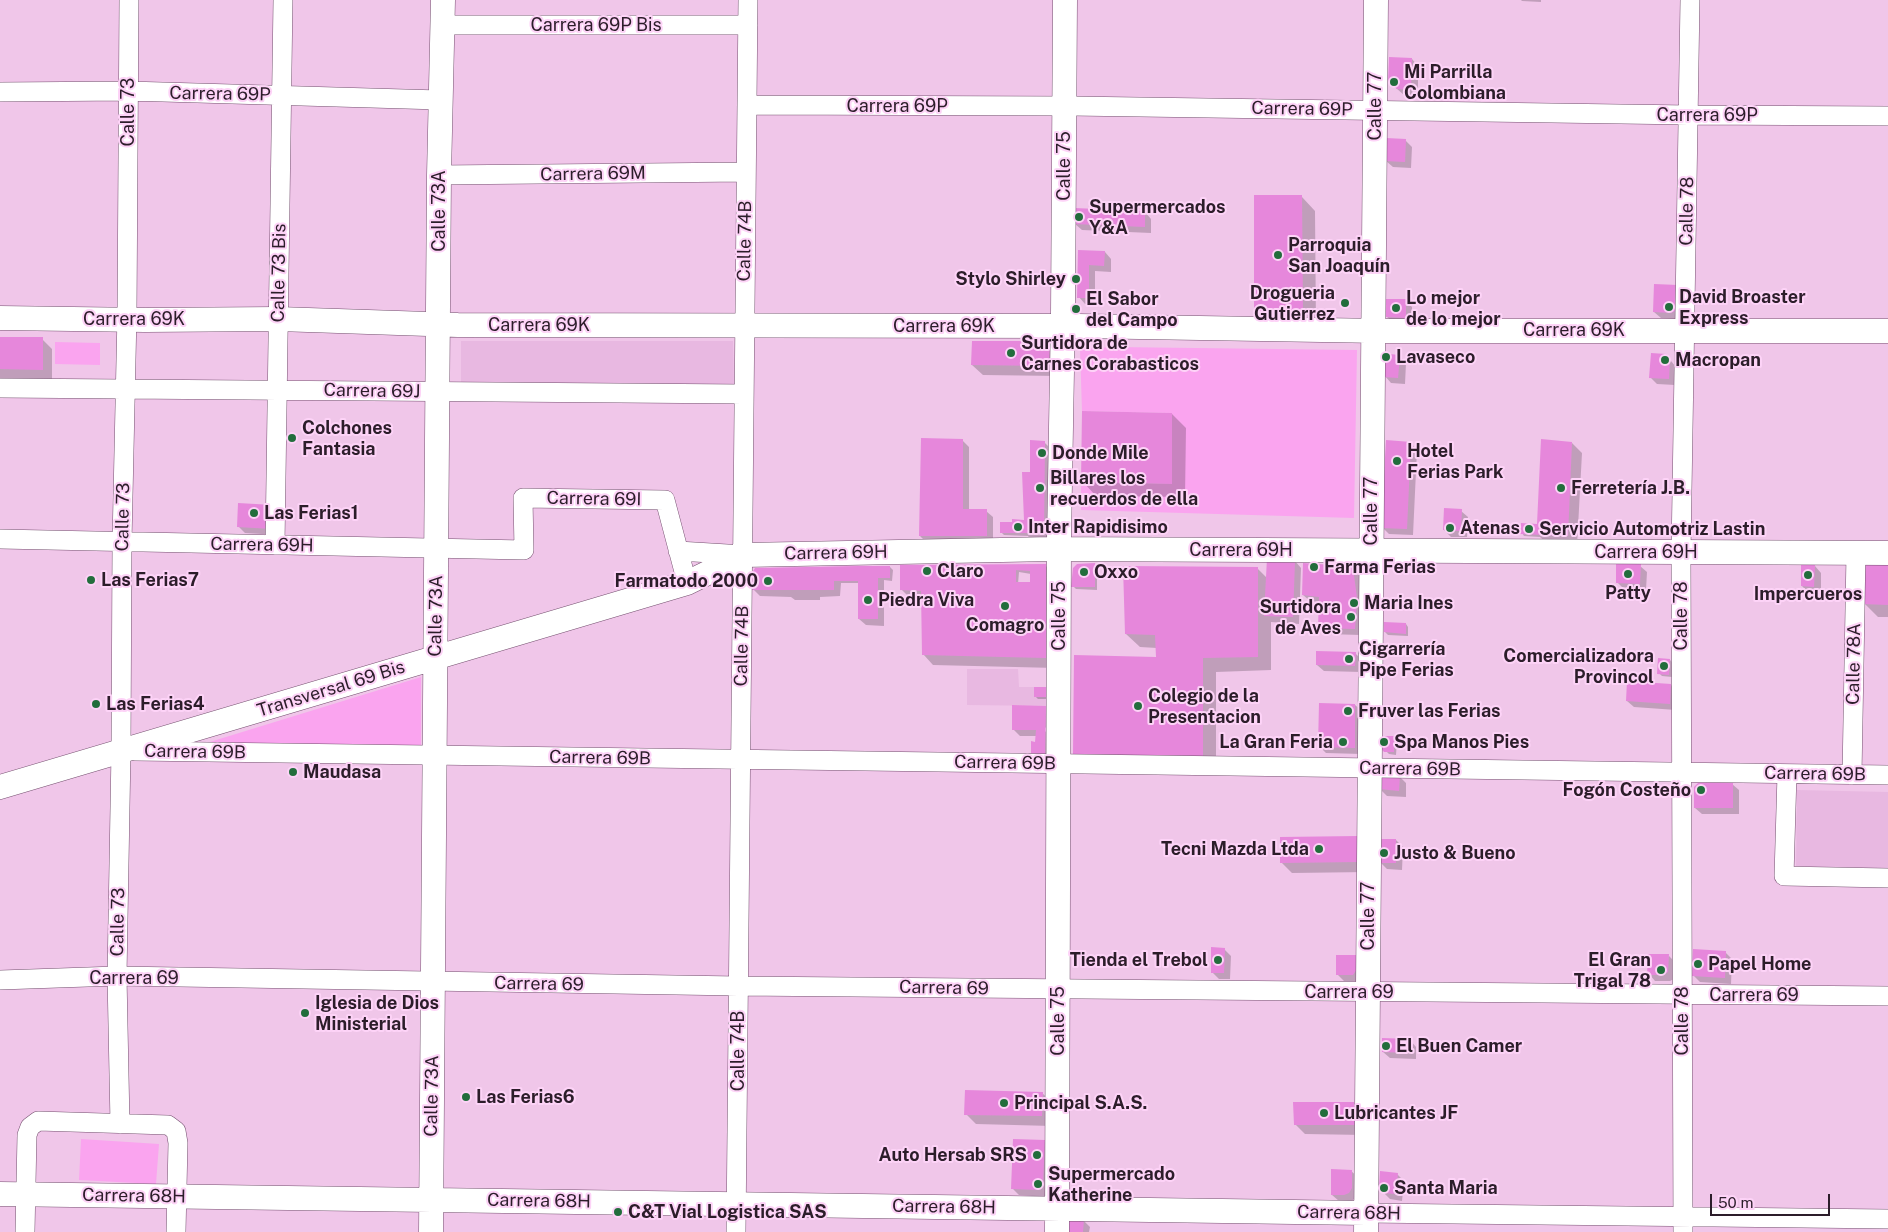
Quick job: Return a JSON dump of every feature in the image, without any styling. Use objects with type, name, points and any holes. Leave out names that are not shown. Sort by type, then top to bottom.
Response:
[{"type":"street","name":"Calle 73","points":[[120,1124],[117,976],[122,542],[127,320],[129,0]]},
{"type":"street","name":"Calle 73 Bis","points":[[275,545],[283,0]]},
{"type":"street","name":"Calle 73A","points":[[430,1232],[439,175],[443,0]]},
{"type":"street","name":"Calle 74B","points":[[736,1232],[748,0]]},
{"type":"street","name":"Calle 75","points":[[1057,1232],[1059,549],[1063,326],[1065,0]]},
{"type":"street","name":"Calle 77","points":[[1366,1222],[1376,0]]},
{"type":"street","name":"Calle 78","points":[[1683,1224],[1681,552],[1690,0]]},
{"type":"street","name":"Carrera 69P Bis","points":[[443,25],[748,25]]},
{"type":"street","name":"Carrera 69P","points":[[0,92],[128,91],[440,100]]},
{"type":"street","name":"Carrera 69P","points":[[747,105],[1064,106],[1888,116]]},
{"type":"street","name":"Carrera 69M","points":[[439,175],[746,172]]},
{"type":"street","name":"Carrera 69K","points":[[0,318],[127,320],[278,319],[439,324],[1063,326],[1372,331],[1888,331]]},
{"type":"street","name":"Carrera 69J","points":[[0,388],[743,394]]},
{"type":"street","name":"Carrera 69I","points":[[524,550],[523,498],[665,500],[678,552]]},
{"type":"street","name":"Carrera 69H","points":[[0,540],[524,550]]},
{"type":"street","name":"Carrera 69H","points":[[744,554],[1059,549],[1888,553]]},
{"type":"street","points":[[687,583],[678,552],[744,554]]},
{"type":"street","name":"Calle 78A","points":[[1852,774],[1856,553]]},
{"type":"street","name":"Transversal 69 Bis","points":[[0,788],[687,583],[744,554]]},
{"type":"street","name":"Carrera 69B","points":[[121,751],[1888,775]]},
{"type":"street","points":[[1787,774],[1784,876],[1888,878]]},
{"type":"street","name":"Carrera 69","points":[[0,980],[117,976],[1058,990],[1888,996]]},
{"type":"street","points":[[25,1232],[27,1136],[30,1127],[38,1121],[168,1126],[176,1131],[178,1143],[176,1232]]},
{"type":"street","name":"Carrera 68H","points":[[0,1194],[1057,1208],[1366,1222],[1683,1224],[1888,1220]]},
{"type":"shaded area","points":[[461,341],[733,341],[734,390],[461,390]]},
{"type":"shaded area","points":[[55,342],[100,343],[100,365],[55,364]]},
{"type":"shaded area","points":[[1114,347],[1357,350],[1354,518],[1081,510],[1081,482],[1172,484],[1172,413],[1082,411],[1080,349]]},
{"type":"shaded area","points":[[967,669],[1018,669],[1019,687],[1034,687],[1034,696],[1046,697],[1046,706],[967,705]]},
{"type":"shaded area","points":[[421,677],[421,749],[200,745]]},
{"type":"shaded area","points":[[1797,790],[1888,792],[1888,868],[1796,866]]},
{"type":"shaded area","points":[[81,1139],[159,1144],[156,1184],[79,1180]]},
{"type":"building","points":[[1389,57],[1412,58],[1411,90],[1397,89],[1388,82]]},
{"type":"building","points":[[1386,138],[1406,139],[1405,162],[1385,161]]},
{"type":"building","name":"Parroquia San Joaquín","points":[[1254,195],[1302,195],[1303,315],[1254,315]]},
{"type":"building","points":[[1074,208],[1145,211],[1145,227],[1074,224]]},
{"type":"building","points":[[1078,250],[1105,251],[1104,266],[1089,265],[1089,298],[1077,298]]},
{"type":"building","points":[[1654,284],[1678,285],[1677,307],[1675,311],[1671,313],[1653,312]]},
{"type":"building","name":"Lo mejor de lo mejor","points":[[1386,299],[1406,299],[1406,318],[1386,317]]},
{"type":"building","points":[[0,337],[43,337],[43,370],[0,369]]},
{"type":"building","name":"Surtidora de Carnes Corabasticos","points":[[972,341],[1050,341],[1049,366],[971,365]]},
{"type":"building","points":[[1651,353],[1666,354],[1670,359],[1669,379],[1649,378]]},
{"type":"building","points":[[1389,354],[1400,355],[1398,378],[1383,377],[1385,360]]},
{"type":"building","points":[[1082,411],[1172,413],[1172,484],[1081,482]]},
{"type":"building","points":[[921,438],[963,439],[963,509],[987,509],[987,536],[919,536]]},
{"type":"building","points":[[1541,439],[1572,442],[1568,536],[1520,534],[1521,523],[1537,524]]},
{"type":"building","points":[[1030,440],[1045,441],[1044,533],[1000,533],[1000,522],[1012,522],[1012,519],[1024,520],[1022,472],[1030,472]]},
{"type":"building","points":[[1386,440],[1411,442],[1407,529],[1381,528]]},
{"type":"building","points":[[238,503],[273,505],[273,529],[237,527]]},
{"type":"building","points":[[1444,508],[1462,509],[1461,531],[1443,530]]},
{"type":"building","points":[[1267,558],[1295,560],[1293,617],[1264,616]]},
{"type":"building","points":[[1095,563],[1095,587],[1071,587],[1073,568],[1077,564]]},
{"type":"building","points":[[1303,563],[1349,566],[1353,568],[1357,598],[1355,629],[1318,628],[1319,597],[1302,595]]},
{"type":"building","points":[[1864,563],[1888,563],[1888,605],[1863,604]]},
{"type":"building","points":[[1046,564],[1046,658],[922,655],[921,591],[900,590],[900,565]],"holes":[[[1016,570],[1030,571],[1030,582],[1016,582]]]},
{"type":"building","name":"Patty","points":[[1616,564],[1641,564],[1640,584],[1616,583]]},
{"type":"building","name":"Impercueros","points":[[1801,564],[1815,565],[1814,587],[1801,586]]},
{"type":"building","points":[[890,566],[890,578],[878,578],[878,619],[858,619],[858,581],[834,581],[834,590],[752,590],[752,573],[755,568]]},
{"type":"building","name":"Colegio de la Presentacion","points":[[1123,566],[1258,567],[1258,657],[1203,658],[1203,756],[1073,754],[1074,655],[1156,657],[1155,635],[1125,634]]},
{"type":"building","points":[[1384,622],[1406,623],[1406,634],[1384,632]]},
{"type":"building","points":[[1316,651],[1356,652],[1355,666],[1316,665]]},
{"type":"building","name":"Comercializadora Provincol","points":[[1658,658],[1670,659],[1669,675],[1657,674]]},
{"type":"building","points":[[1627,681],[1671,684],[1670,704],[1626,701]]},
{"type":"building","points":[[1034,687],[1047,687],[1046,697],[1034,697]]},
{"type":"building","points":[[1319,703],[1355,704],[1355,748],[1318,747]]},
{"type":"building","points":[[1012,705],[1046,706],[1045,754],[1031,754],[1031,741],[1035,742],[1036,730],[1012,730]]},
{"type":"building","points":[[1381,736],[1394,736],[1394,752],[1384,752],[1380,747]]},
{"type":"building","points":[[1383,774],[1400,775],[1399,791],[1379,789],[1380,779]]},
{"type":"building","points":[[1698,783],[1733,783],[1733,808],[1694,808],[1694,787]]},
{"type":"building","name":"Tecni Mazda Ltda","points":[[1358,836],[1358,862],[1280,863],[1280,837]]},
{"type":"building","points":[[1380,839],[1396,839],[1396,863],[1380,863]]},
{"type":"building","name":"Tienda el Trebol","points":[[1211,947],[1225,948],[1224,973],[1211,973]]},
{"type":"building","points":[[1693,949],[1726,951],[1725,978],[1692,976]]},
{"type":"building","points":[[1648,954],[1669,954],[1668,972],[1663,975],[1647,975]]},
{"type":"building","points":[[1336,955],[1357,955],[1357,969],[1353,975],[1336,975]]},
{"type":"building","points":[[1382,1038],[1410,1039],[1410,1053],[1382,1052]]},
{"type":"building","name":"Principal S.A.S.","points":[[965,1090],[1043,1092],[1042,1116],[964,1115]]},
{"type":"building","name":"Lubricantes JF","points":[[1293,1102],[1354,1102],[1355,1125],[1294,1125]]},
{"type":"building","points":[[1013,1139],[1045,1140],[1043,1184],[1038,1190],[1011,1189]]},
{"type":"building","points":[[1331,1169],[1352,1170],[1352,1188],[1349,1193],[1331,1195]]},
{"type":"building","points":[[1380,1171],[1398,1173],[1396,1194],[1382,1193],[1379,1189]]},
{"type":"building","points":[[1072,1219],[1084,1219],[1083,1232],[1068,1232],[1068,1223]]},
{"type":"place","name":"Mi Parrilla Colombiana","points":[[1394,82]]},
{"type":"place","name":"Supermercados Y&A","points":[[1079,217]]},
{"type":"place","name":"Parroquia San Joaquín","points":[[1278,255]]},
{"type":"place","name":"Stylo Shirley","points":[[1076,279]]},
{"type":"place","name":"Drogueria Gutierrez","points":[[1345,303]]},
{"type":"place","name":"David Broaster Express","points":[[1669,307]]},
{"type":"place","name":"Lo mejor de lo mejor","points":[[1396,308]]},
{"type":"place","name":"El Sabor del Campo","points":[[1076,309]]},
{"type":"place","name":"Surtidora de Carnes Corabasticos","points":[[1011,353]]},
{"type":"place","name":"Lavaseco","points":[[1386,357]]},
{"type":"place","name":"Macropan","points":[[1665,360]]},
{"type":"place","name":"Colchones Fantasia","points":[[292,438]]},
{"type":"place","name":"Donde Mile","points":[[1042,453]]},
{"type":"place","name":"Hotel Ferias Park","points":[[1397,461]]},
{"type":"place","name":"Billares los recuerdos de ella","points":[[1040,488]]},
{"type":"place","name":"Ferretería J.B.","points":[[1561,488]]},
{"type":"place","name":"Las Ferias1","points":[[254,513]]},
{"type":"place","name":"Inter Rapidisimo","points":[[1018,527]]},
{"type":"place","name":"Atenas","points":[[1450,528]]},
{"type":"place","name":"Servicio Automotriz Lastin","points":[[1529,529]]},
{"type":"place","name":"Farma Ferias","points":[[1314,567]]},
{"type":"place","name":"Claro","points":[[927,571]]},
{"type":"place","name":"Oxxo","points":[[1084,572]]},
{"type":"place","name":"Patty","points":[[1628,574]]},
{"type":"place","name":"Impercueros","points":[[1808,575]]},
{"type":"place","name":"Las Ferias7","points":[[91,580]]},
{"type":"place","name":"Farmatodo 2000","points":[[768,581]]},
{"type":"place","name":"Piedra Viva","points":[[868,600]]},
{"type":"place","name":"Maria Ines","points":[[1354,603]]},
{"type":"place","name":"Comagro","points":[[1005,606]]},
{"type":"place","name":"Surtidora de Aves","points":[[1351,617]]},
{"type":"place","name":"Cigarrería Pipe Ferias","points":[[1349,659]]},
{"type":"place","name":"Comercializadora Provincol","points":[[1664,666]]},
{"type":"place","name":"Las Ferias4","points":[[96,704]]},
{"type":"place","name":"Colegio de la Presentacion","points":[[1138,706]]},
{"type":"place","name":"Fruver las Ferias","points":[[1348,711]]},
{"type":"place","name":"La Gran Feria","points":[[1343,742]]},
{"type":"place","name":"Spa Manos Pies","points":[[1384,742]]},
{"type":"place","name":"Maudasa","points":[[293,772]]},
{"type":"place","name":"Fogón Costeño","points":[[1701,790]]},
{"type":"place","name":"Tecni Mazda Ltda","points":[[1319,849]]},
{"type":"place","name":"Justo & Bueno","points":[[1384,853]]},
{"type":"place","name":"Tienda el Trebol","points":[[1218,960]]},
{"type":"place","name":"Papel Home","points":[[1698,964]]},
{"type":"place","name":"El Gran Trigal 78","points":[[1661,970]]},
{"type":"place","name":"Iglesia de Dios Ministerial","points":[[305,1013]]},
{"type":"place","name":"El Buen Camer","points":[[1386,1046]]},
{"type":"place","name":"Las Ferias6","points":[[466,1097]]},
{"type":"place","name":"Principal S.A.S.","points":[[1004,1103]]},
{"type":"place","name":"Lubricantes JF","points":[[1324,1113]]},
{"type":"place","name":"Auto Hersab SRS","points":[[1037,1155]]},
{"type":"place","name":"Supermercado Katherine","points":[[1038,1184]]},
{"type":"place","name":"Santa Maria","points":[[1384,1188]]},
{"type":"place","name":"C&T Vial Logistica SAS","points":[[618,1212]]}]
